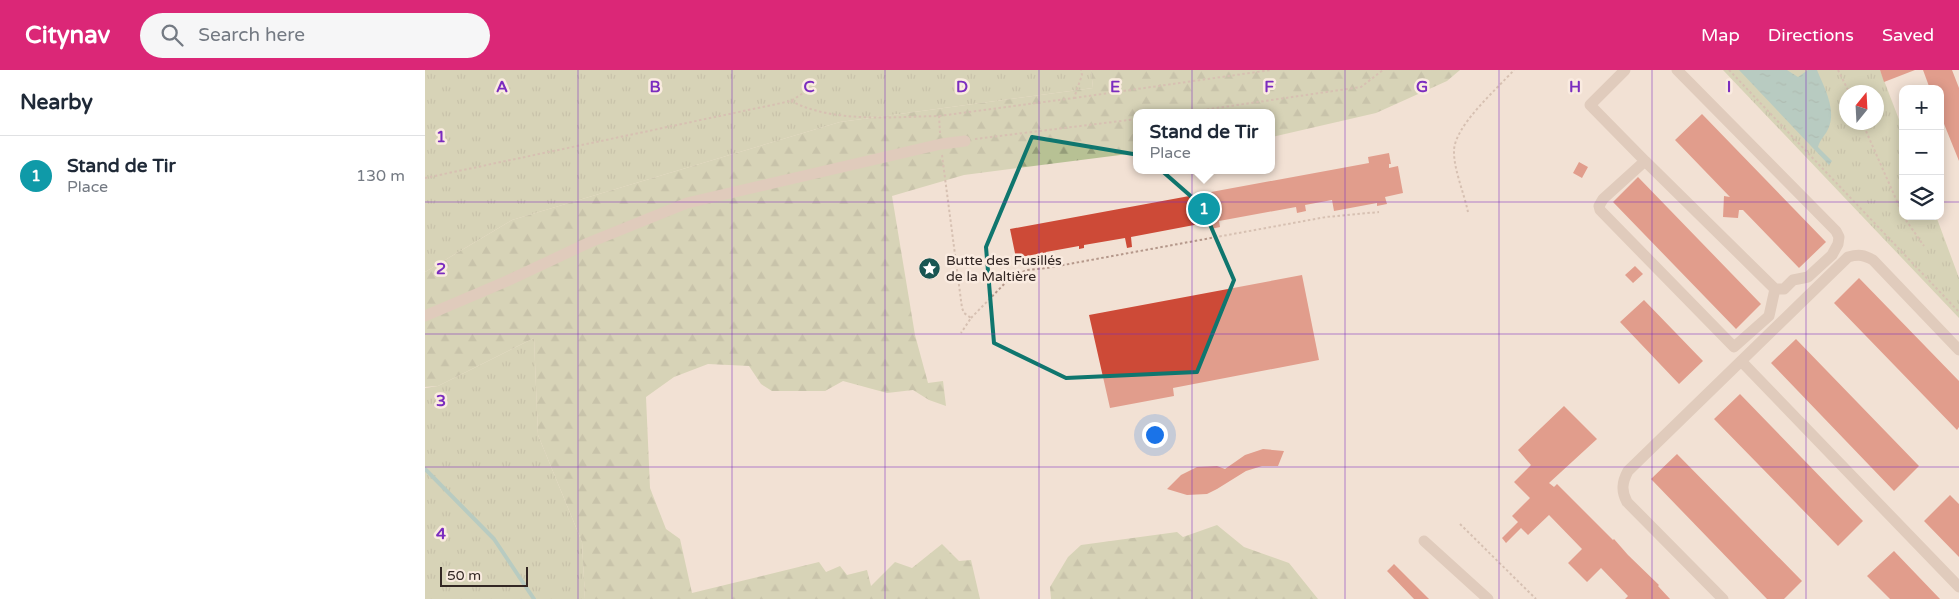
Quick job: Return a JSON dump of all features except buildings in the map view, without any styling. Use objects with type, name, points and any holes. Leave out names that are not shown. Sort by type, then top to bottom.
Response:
[{"type":"street","points":[[1625,70],[1590,105],[1645,161],[1780,289],[1801,304]]},
{"type":"street","points":[[1645,161],[1600,202],[1600,210],[1734,347],[1769,316],[1780,289],[1793,280],[1807,277],[1831,255],[1838,244],[1839,237],[1835,230],[1677,70]]},
{"type":"street","points":[[425,316],[507,281],[588,243],[687,202],[941,144],[965,141]]},
{"type":"street","points":[[1723,599],[1627,502],[1622,489],[1628,471],[1849,257],[1864,255],[1873,260],[1959,350]]},
{"type":"street","points":[[1741,362],[1959,587]]},
{"type":"street","points":[[1424,541],[1488,599]]},
{"type":"path","points":[[1074,98],[1082,76],[1081,70]]},
{"type":"path","points":[[791,101],[816,110],[850,116],[939,116],[1271,70]]},
{"type":"path","points":[[1210,109],[1361,87],[1383,70]]},
{"type":"path","points":[[1468,212],[1454,152],[1455,140],[1471,115],[1514,70]]},
{"type":"path","points":[[1729,70],[1959,312]]},
{"type":"path","points":[[1838,70],[1846,85]]},
{"type":"path","points":[[425,178],[791,101],[811,88]]},
{"type":"path","points":[[939,116],[943,171],[963,308],[964,313],[971,318]]},
{"type":"path","points":[[965,141],[1133,120]]},
{"type":"path","points":[[1865,130],[1899,207]]},
{"type":"path","points":[[961,332],[971,318],[1011,277],[1027,270],[1047,268],[1326,217],[1379,212]]},
{"type":"path","points":[[1906,220],[1924,246]]},
{"type":"path","points":[[1460,524],[1537,599]]},
{"type":"highlighted area","points":[[1032,137],[1145,156],[1202,206],[1234,280],[1197,372],[1066,378],[994,343],[986,247]]},
{"type":"green space","points":[[425,70],[1091,70],[1093,88],[840,122],[512,220],[425,272]]},
{"type":"green space","points":[[1091,70],[1460,70],[1447,81],[1376,113],[1275,136],[1275,109],[1133,109],[1133,153],[964,175],[892,196],[915,335],[928,383],[943,381],[946,406],[929,400],[913,390],[887,393],[843,381],[825,391],[772,391],[761,384],[749,366],[708,364],[674,377],[646,397],[650,488],[666,529],[680,539],[692,593],[819,562],[826,572],[840,566],[847,575],[867,570],[871,586],[895,562],[912,568],[942,544],[959,561],[971,560],[980,599],[585,599],[582,542],[538,435],[534,338],[438,386],[425,387],[425,272],[512,220],[840,122],[1093,88]]},
{"type":"green space","points":[[1723,70],[1880,70],[1899,120],[1899,220],[1937,220],[1959,278],[1959,318]]},
{"type":"green space","points":[[534,338],[538,435],[582,542],[585,599],[425,599],[425,388],[438,386]]},
{"type":"green space","points":[[1217,525],[1244,547],[1289,563],[1318,599],[1051,599],[1050,587],[1068,557],[1081,545],[1177,532],[1183,537]]},
{"type":"water","points":[[1739,70],[1787,70],[1798,77],[1808,70],[1817,70],[1826,90],[1831,112],[1829,127],[1818,147],[1832,161],[1829,165]]},
{"type":"waterway","points":[[425,469],[494,539],[534,599]]},
{"type":"place","name":"Stand de Tir","points":[[1204,209]]},
{"type":"place","name":"Butte des Fusillés de la Maltière","points":[[930,268]]}]
